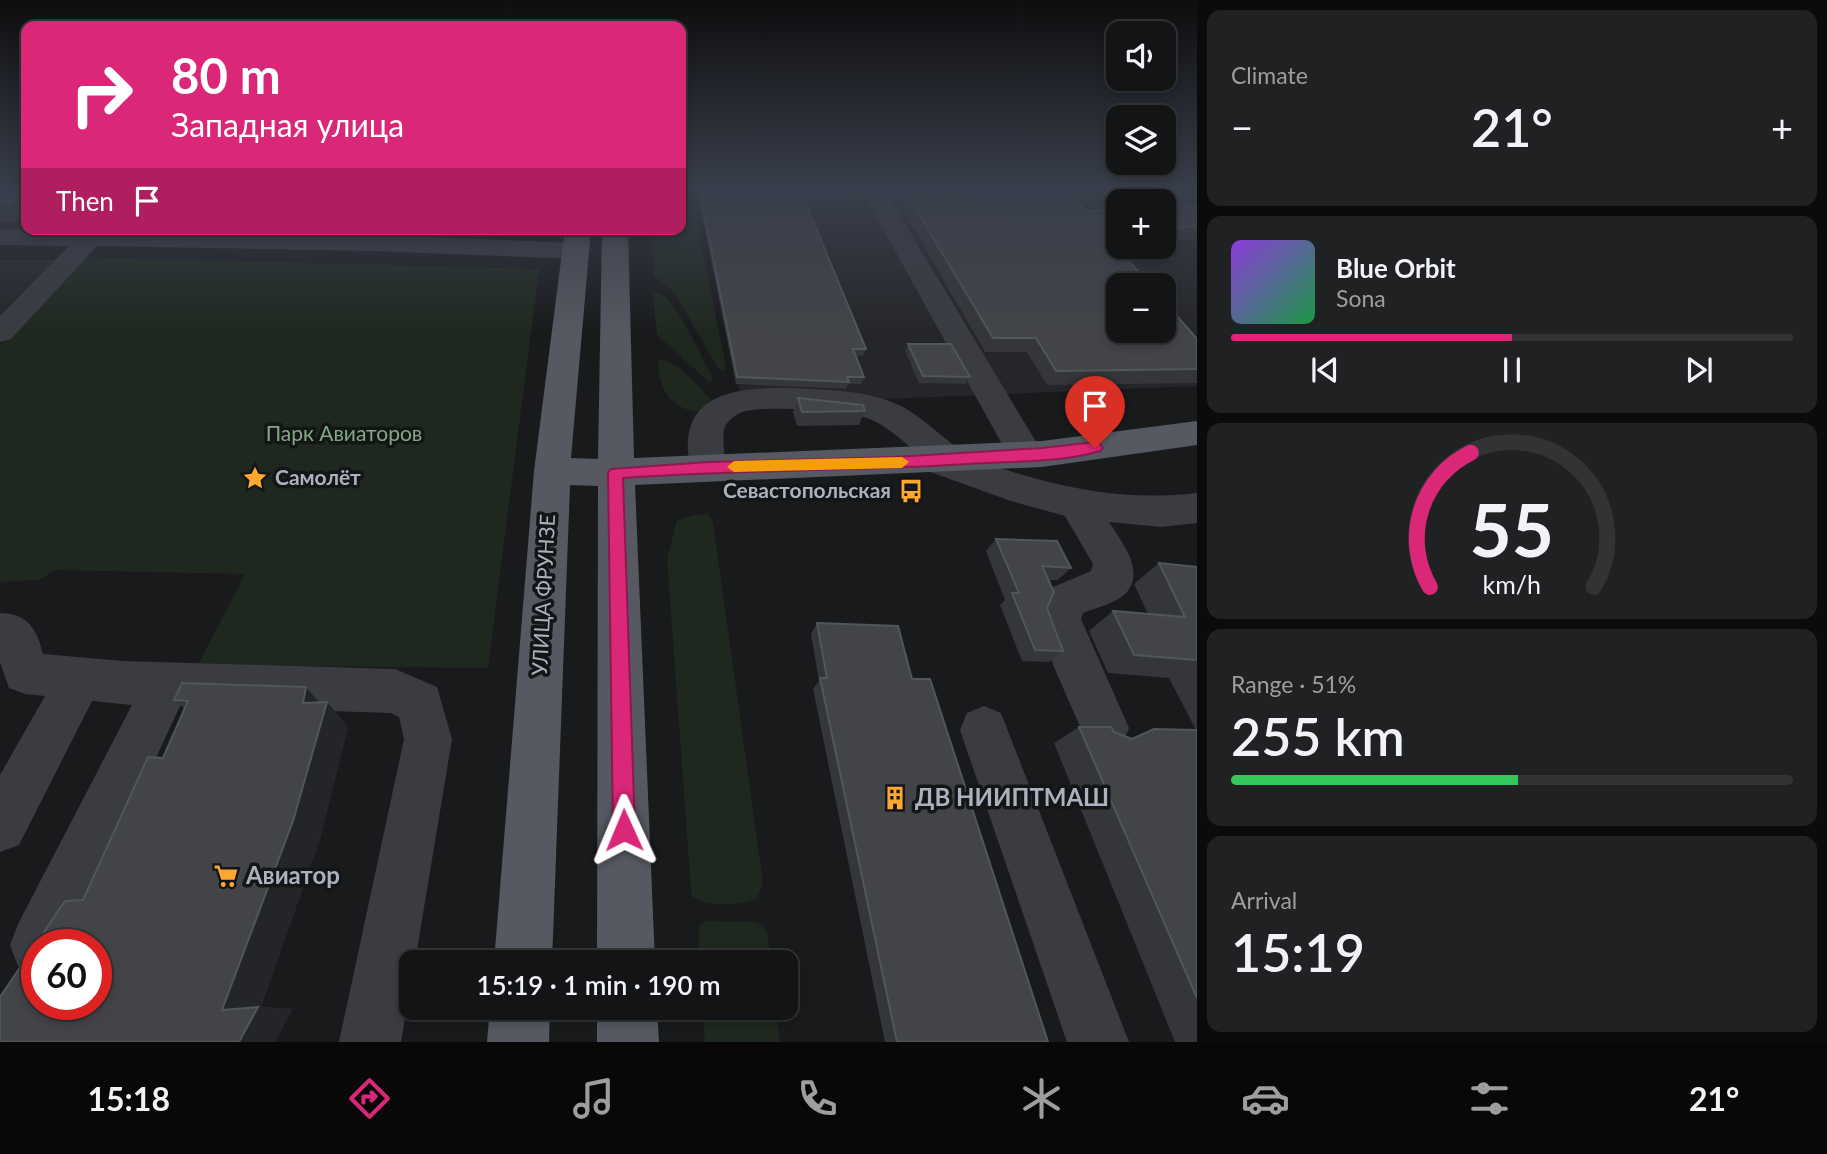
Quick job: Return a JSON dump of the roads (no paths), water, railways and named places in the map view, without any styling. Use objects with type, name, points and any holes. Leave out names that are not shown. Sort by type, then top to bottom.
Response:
[{"type":"main road","points":[[577,240],[615,241],[616,473],[626,950]]},
{"type":"main road","name":"УЛИЦА ФРУНЗЕ","points":[[524,950],[552,471],[577,240]]},
{"type":"main road","points":[[552,471],[616,473],[708,467],[941,460],[1026,455],[1188,435]]},
{"type":"main road","points":[[518,1042],[519,1020]]},
{"type":"main road","points":[[627,1020],[628,1042]]},
{"type":"street","points":[[57,238],[222,238]]},
{"type":"street","points":[[0,333],[91,238]]},
{"type":"street","points":[[469,238],[577,240]]},
{"type":"street","points":[[900,238],[1026,455]]},
{"type":"street","points":[[708,467],[704,435],[711,418],[726,406],[744,400],[835,401],[867,405],[884,411],[941,460],[1024,491],[1078,505],[1161,512],[1196,510]]},
{"type":"street","points":[[1078,505],[1113,563],[1110,582],[1068,600],[1059,619],[1105,729]]},
{"type":"street","points":[[0,633],[11,633],[18,641],[25,673],[79,680],[167,685],[395,691],[420,703],[428,739],[370,1042]]},
{"type":"street","points":[[0,826],[79,680]]},
{"type":"street","points":[[48,929],[167,685]]},
{"type":"street","points":[[984,730],[1098,1042]]},
{"type":"place","name":"Самолёт","points":[[255,478]]},
{"type":"place","name":"Севастопольская","points":[[911,491]]},
{"type":"place","name":"ДВ НИИПТМАШ","points":[[895,798]]},
{"type":"place","name":"Авиатор","points":[[226,876]]},
{"type":"park label","name":"Парк Авиаторов","points":[[344,434]]}]
